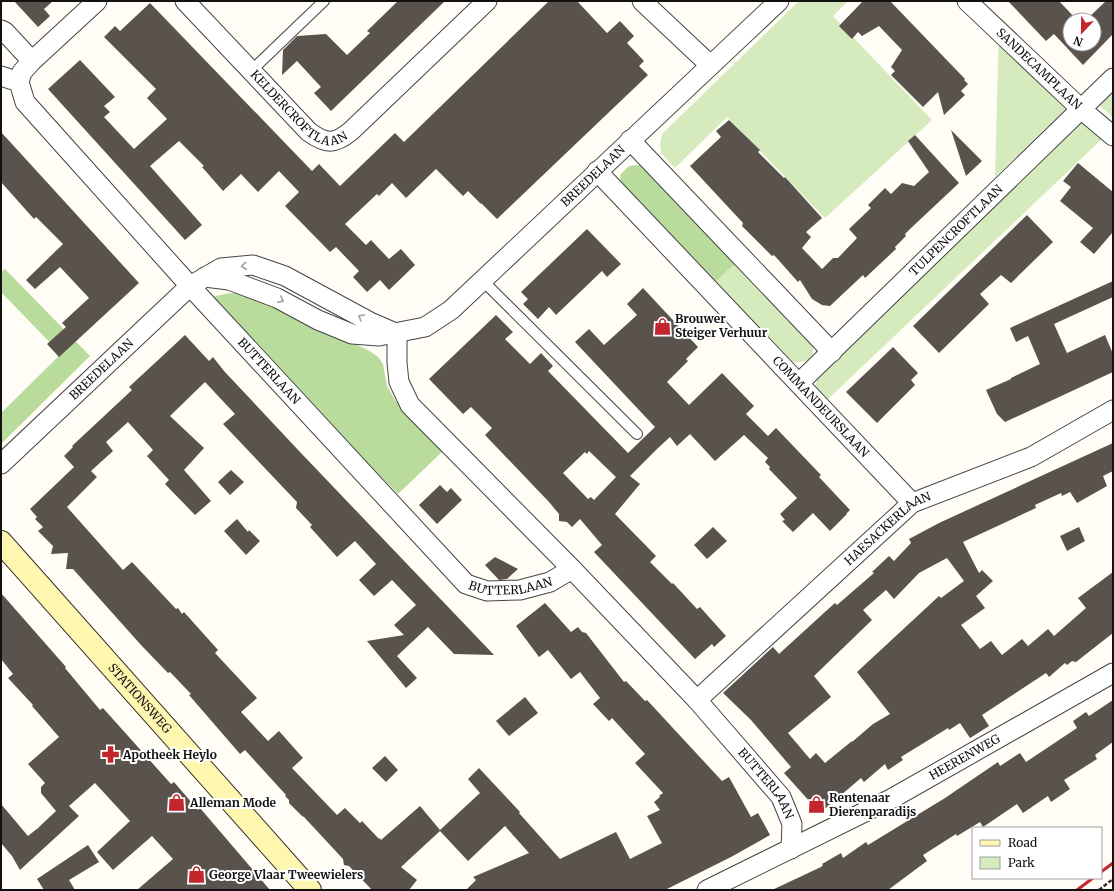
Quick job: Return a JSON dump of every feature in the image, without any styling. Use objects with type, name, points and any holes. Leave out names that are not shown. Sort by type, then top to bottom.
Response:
[{"type":"street","name":"KELDERCROFTLAAN","points":[[185,1],[309,132],[320,140],[331,142],[342,138],[351,131],[487,1]]},
{"type":"street","points":[[642,1],[710,65]]},
{"type":"street","name":"BREEDELAAN","points":[[1,464],[197,281],[221,268],[253,265],[285,276],[372,324],[397,333],[425,327],[451,310],[779,1]]},
{"type":"street","name":"SANDECAMPLAAN","points":[[967,1],[1081,109],[1113,136]]},
{"type":"street","points":[[1,76],[19,82],[22,72],[32,61],[93,2]]},
{"type":"street","points":[[1,30],[5,32],[32,61]]},
{"type":"street","name":"TULPENCROFTLAAN","points":[[799,383],[1113,78]]},
{"type":"street","name":"BUTTERLAAN","points":[[19,82],[25,102],[197,281],[466,584],[487,591],[520,590],[550,582],[572,569]]},
{"type":"street","points":[[630,140],[832,352]]},
{"type":"street","name":"COMMANDEURSLAAN","points":[[597,171],[912,503]]},
{"type":"street","name":"BUTTERLAAN","points":[[397,333],[397,363],[399,382],[410,405],[572,569],[697,700],[781,797],[792,824],[791,849]]},
{"type":"street","name":"HAESACKERLAAN","points":[[697,700],[912,503],[1031,457],[1113,410]]},
{"type":"street","name":"STATIONSWEG","points":[[1,542],[310,890]]},
{"type":"street","name":"HEERENWEG","points":[[707,890],[891,799],[1113,673]]},
{"type":"lane","points":[[251,71],[324,1]]},
{"type":"lane","points":[[482,280],[638,434]]},
{"type":"path","points":[[1099,890],[1113,879]]},
{"type":"green space","points":[[799,1],[848,1],[833,16],[932,120],[825,218],[727,117],[675,168],[662,153],[660,144],[663,133]]},
{"type":"green space","points":[[999,27],[1074,101],[995,177]]},
{"type":"green space","points":[[1113,92],[1113,117],[1099,105]]},
{"type":"green space","points":[[1082,121],[1102,139],[826,401],[814,387],[822,370]]},
{"type":"green space","points":[[643,165],[738,261],[714,283],[621,185],[620,175],[629,166]]},
{"type":"green space","points":[[738,261],[813,341],[813,352],[809,359],[801,362],[790,362],[714,283]]},
{"type":"green space","points":[[5,269],[90,356],[1,444],[1,413],[61,354],[1,292],[1,272]]},
{"type":"green space","points":[[229,293],[245,294],[368,350],[378,357],[383,364],[387,386],[395,400],[443,451],[398,494],[207,298]]},
{"type":"building","points":[[14,1],[53,1],[44,9],[50,16],[38,27]]},
{"type":"building","points":[[398,1],[445,1],[331,111],[314,93],[321,87],[297,61],[282,75],[283,50],[297,36],[326,34],[347,55],[370,33],[367,31]]},
{"type":"building","points":[[549,1],[577,1],[607,33],[620,21],[634,36],[627,43],[644,61],[639,66],[648,75],[497,219],[468,191],[463,196],[436,169],[406,198],[392,183],[379,196],[377,194],[345,224],[366,245],[371,240],[389,259],[401,249],[415,265],[389,290],[380,280],[367,292],[353,277],[359,271],[336,247],[330,252],[285,206],[299,192],[279,171],[258,192],[241,174],[223,191],[202,167],[204,166],[179,141],[150,166],[202,225],[185,240],[48,89],[80,60],[115,97],[104,106],[110,112],[104,117],[134,149],[167,119],[147,98],[156,89],[104,37],[115,26],[120,31],[150,3],[312,171],[319,164],[340,186],[395,133],[404,142]]},
{"type":"building","points":[[863,1],[890,1],[965,79],[964,80],[968,84],[961,91],[965,95],[944,115],[938,92],[923,107],[891,75],[895,71],[891,67],[902,50],[879,26],[862,36],[858,32],[852,39],[839,26]]},
{"type":"building","points":[[1008,1],[1059,1],[1069,12],[1062,12],[1062,43],[1054,34],[1046,41]]},
{"type":"building","points":[[1106,1],[1113,1],[1113,34],[1102,45],[1102,12],[1094,12]]},
{"type":"building","points":[[1071,52],[1096,52],[1083,65]]},
{"type":"building","points":[[729,120],[760,150],[758,152],[784,178],[785,177],[822,218],[806,232],[811,237],[802,248],[822,269],[833,258],[838,258],[857,238],[849,229],[871,208],[868,205],[885,188],[891,194],[902,183],[914,186],[929,172],[908,141],[915,135],[959,183],[905,234],[906,236],[895,247],[896,249],[865,278],[863,275],[830,306],[822,305],[812,299],[800,280],[798,282],[774,255],[772,256],[742,226],[743,223],[690,166],[721,137],[716,131]]},
{"type":"building","points":[[951,130],[982,161],[966,176]]},
{"type":"building","points":[[1,132],[139,283],[59,357],[47,344],[66,327],[62,323],[89,298],[60,267],[35,289],[26,280],[63,244],[36,217],[34,219],[1,182]]},
{"type":"building","points":[[1078,163],[1113,192],[1113,232],[1094,254],[1080,242],[1093,228],[1060,201],[1071,187],[1063,181]]},
{"type":"building","points":[[1027,215],[1053,242],[1011,283],[1001,275],[980,294],[989,304],[939,353],[913,326]]},
{"type":"building","points":[[587,229],[621,264],[607,277],[602,271],[556,315],[549,307],[538,319],[523,304],[528,299],[521,292]]},
{"type":"building","points":[[1113,281],[1113,297],[1054,324],[1067,353],[1105,335],[1113,354],[1113,372],[1005,422],[997,414],[986,390],[1040,364],[1028,336],[1016,342],[1010,328]]},
{"type":"building","points":[[643,288],[698,347],[686,359],[688,361],[667,382],[689,405],[722,373],[754,406],[746,414],[768,436],[776,428],[821,475],[819,477],[850,510],[830,531],[813,513],[793,532],[782,521],[785,520],[780,514],[797,498],[769,469],[770,467],[765,462],[768,458],[744,435],[715,461],[690,434],[677,446],[670,437],[658,448],[630,476],[640,484],[615,514],[656,556],[650,562],[672,584],[673,583],[697,609],[700,607],[726,636],[714,647],[712,644],[695,659],[594,552],[602,545],[580,519],[572,527],[567,522],[559,521],[559,514],[549,502],[485,435],[492,428],[471,407],[463,414],[429,379],[496,315],[513,332],[505,339],[530,364],[541,353],[553,366],[548,371],[628,453],[655,427],[575,342],[589,329],[604,345],[637,315],[627,304]],"holes":[[[589,451],[616,477],[594,500],[591,497],[588,499],[563,473],[585,452],[587,454]]]},
{"type":"building","points":[[185,335],[209,361],[213,357],[224,371],[300,452],[494,655],[454,654],[428,627],[397,656],[417,678],[406,688],[367,641],[404,635],[394,625],[416,605],[392,580],[374,596],[359,580],[376,564],[355,541],[337,557],[310,527],[312,525],[296,508],[297,502],[223,424],[235,414],[205,382],[170,416],[204,448],[184,470],[211,501],[195,515],[165,484],[169,480],[147,456],[153,450],[128,422],[106,442],[113,451],[91,471],[97,477],[67,507],[123,570],[132,562],[176,609],[178,608],[182,614],[184,612],[218,650],[215,653],[257,698],[241,712],[268,741],[279,731],[303,758],[292,768],[337,815],[345,808],[360,823],[362,821],[381,840],[420,806],[440,830],[480,793],[468,779],[479,768],[520,812],[519,813],[560,859],[616,832],[630,859],[662,843],[647,816],[660,810],[654,802],[663,793],[635,763],[645,754],[612,718],[609,721],[593,704],[600,698],[580,672],[571,679],[548,650],[539,657],[516,626],[545,603],[571,632],[578,627],[582,632],[586,633],[624,682],[626,681],[645,701],[647,700],[722,781],[729,777],[751,817],[758,813],[770,835],[731,857],[665,890],[466,890],[476,880],[473,877],[529,853],[505,826],[468,861],[440,831],[401,867],[417,880],[409,890],[372,890],[349,866],[344,865],[343,859],[289,803],[289,800],[285,796],[286,795],[245,750],[240,754],[189,695],[191,694],[141,645],[73,569],[66,569],[68,553],[51,554],[53,546],[38,531],[43,527],[35,519],[37,517],[30,509],[74,467],[64,456],[73,447],[72,446],[132,390],[129,387]]},
{"type":"building","points":[[893,347],[918,373],[911,380],[915,385],[877,423],[846,392]]},
{"type":"building","points":[[1113,443],[1113,471],[1103,476],[1107,486],[1077,503],[1070,492],[1062,496],[1061,493],[1035,505],[1036,508],[963,542],[979,573],[982,570],[993,581],[976,596],[985,608],[961,625],[980,649],[991,641],[1002,655],[1022,639],[1028,646],[1048,629],[1054,636],[1086,608],[1078,598],[1113,572],[1113,633],[1076,662],[1072,661],[1067,665],[1065,663],[1049,677],[1046,673],[982,715],[989,726],[970,738],[960,723],[949,730],[948,728],[901,757],[903,760],[888,770],[885,764],[864,782],[861,778],[820,813],[784,773],[791,767],[751,720],[723,693],[773,647],[779,654],[835,603],[837,605],[874,573],[872,572],[889,556],[894,561],[911,543],[909,539],[939,523]],"holes":[[[947,558],[964,581],[941,598],[939,596],[857,672],[890,714],[873,724],[825,763],[816,753],[810,759],[788,733],[831,697],[814,676],[872,620],[863,610],[886,590],[894,599],[919,573]]]},
{"type":"building","points":[[231,470],[244,482],[230,495],[218,482]]},
{"type":"building","points":[[440,485],[447,492],[451,488],[462,500],[437,524],[419,505]]},
{"type":"building","points":[[237,519],[248,532],[249,530],[260,541],[246,555],[224,531]]},
{"type":"building","points":[[713,527],[727,541],[707,559],[694,545]]},
{"type":"building","points":[[1079,527],[1085,541],[1067,551],[1060,536]]},
{"type":"building","points":[[495,557],[518,569],[507,579],[499,580],[485,565]]},
{"type":"building","points":[[1,593],[66,667],[65,668],[100,710],[103,708],[171,784],[174,782],[198,810],[200,808],[270,890],[137,890],[173,859],[152,836],[113,870],[97,852],[130,821],[95,783],[69,806],[79,816],[20,870],[12,856],[1,843],[1,804],[28,836],[38,829],[56,811],[41,793],[41,787],[45,783],[28,764],[59,737],[32,706],[33,705],[8,678],[13,674],[1,659]]},
{"type":"building","points":[[525,697],[538,713],[509,736],[496,721]]},
{"type":"building","points":[[1113,700],[1113,742],[1095,755],[1097,759],[1064,780],[1070,789],[1051,802],[1048,796],[1023,813],[1017,804],[983,827],[980,822],[957,836],[956,834],[923,855],[927,861],[888,890],[772,890],[821,867],[823,865],[822,864],[841,853],[843,858],[866,842],[868,845],[945,798],[998,762],[1000,766],[1020,753],[1026,762],[1077,728],[1073,721],[1086,712],[1089,716]]},
{"type":"building","points":[[385,756],[398,770],[386,782],[372,768]]},
{"type":"building","points":[[88,845],[99,862],[69,880],[75,890],[44,890],[37,879]]},
{"type":"railway","points":[[1102,871],[1113,863]]},
{"type":"railway","points":[[1077,890],[1092,879]]},
{"type":"place","name":"Brouwer Steiger Verhuur","points":[[662,326]]},
{"type":"place","name":"Apotheek Heylo","points":[[110,755]]},
{"type":"place","name":"Alleman Mode","points":[[177,803]]},
{"type":"place","name":"Rentenaar Dierenparadijs","points":[[816,805]]},
{"type":"place","name":"George Vlaar Tweewielers","points":[[196,875]]}]
